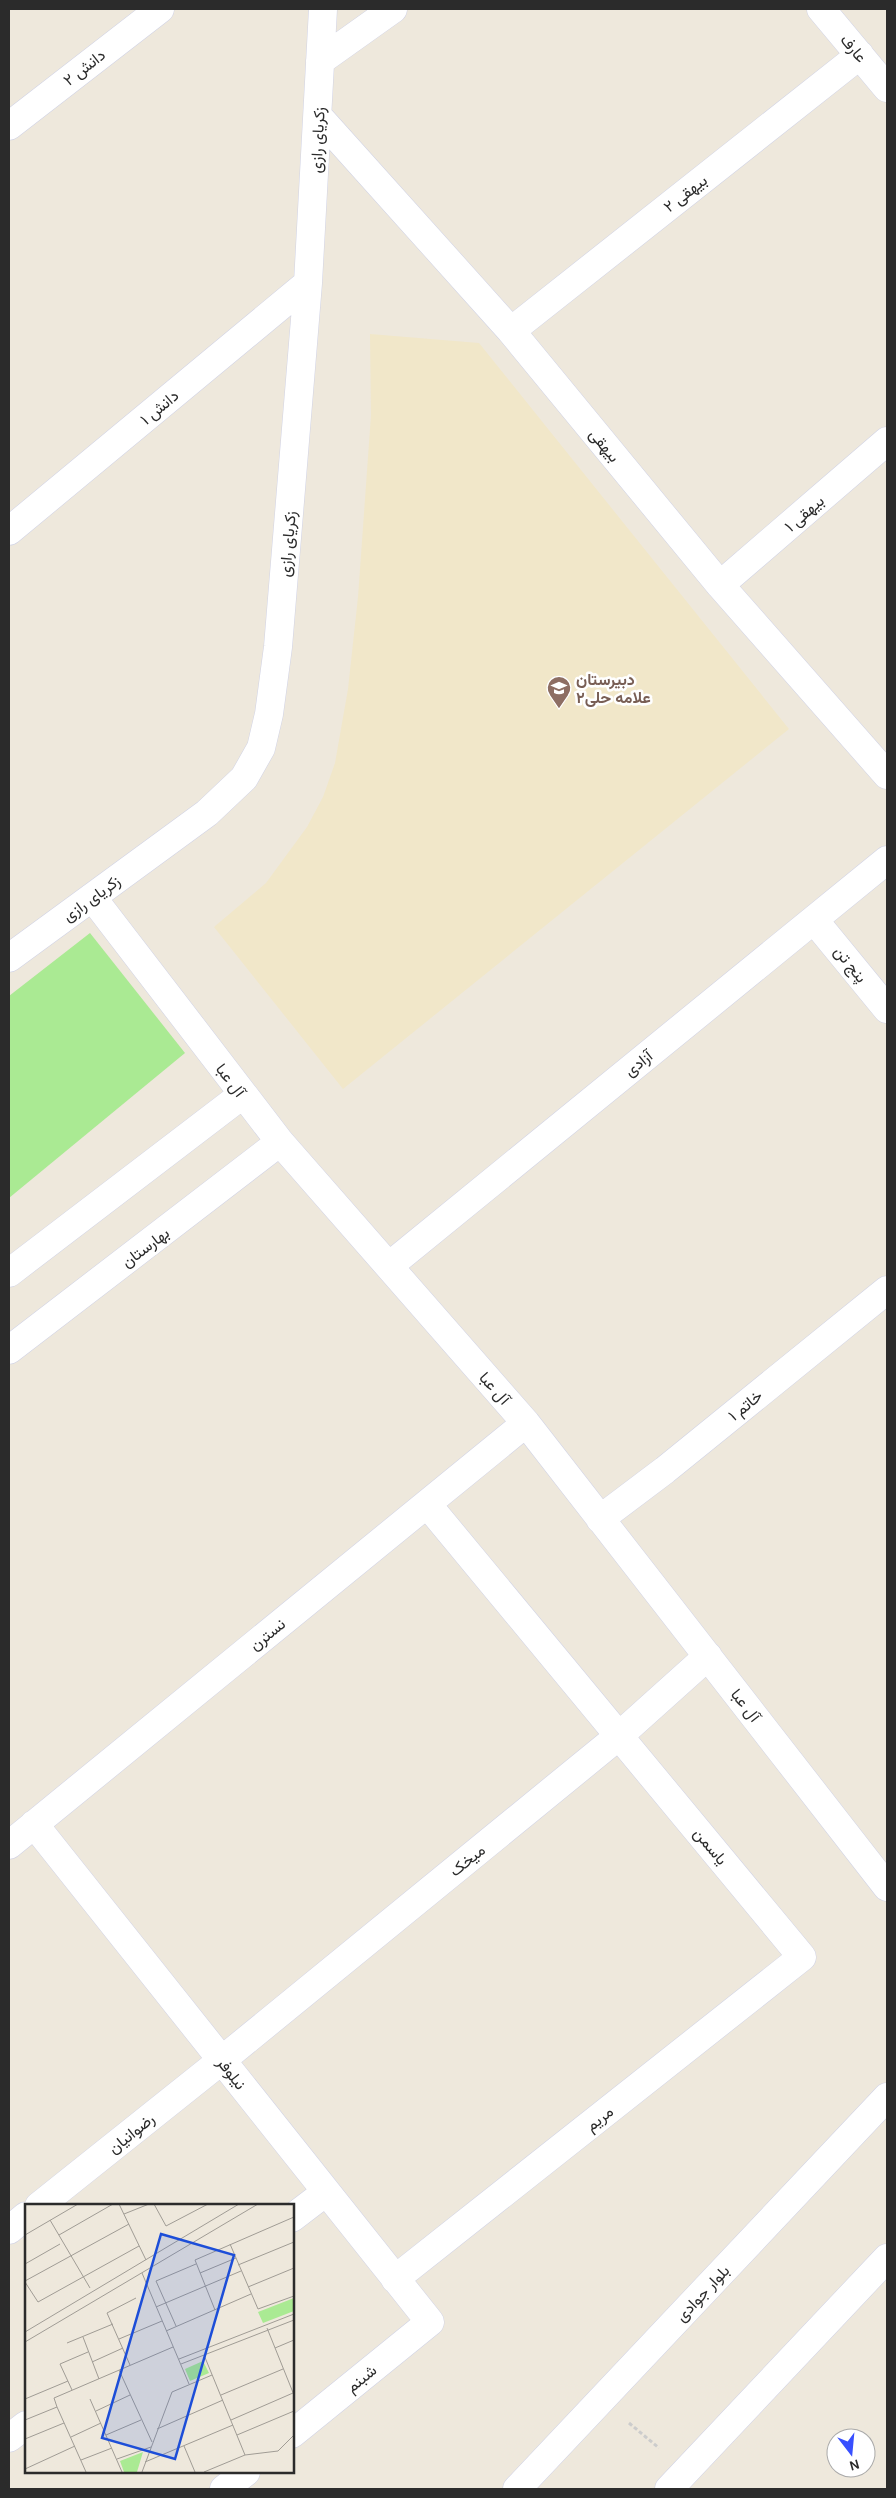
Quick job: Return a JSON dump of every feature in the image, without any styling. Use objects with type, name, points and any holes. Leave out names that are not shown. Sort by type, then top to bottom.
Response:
[{"type":"street","name":"دانش ۲","points":[[9,126],[160,9]]},
{"type":"street","name":"زکریای رازی","points":[[9,958],[178,835],[219,802],[244,778],[261,748],[269,714],[278,647],[308,283],[319,117],[323,9]]},
{"type":"street","points":[[320,61],[394,9]]},
{"type":"street","name":"عارف","points":[[821,9],[887,88]]},
{"type":"street","name":"بیهقی ۲","points":[[510,330],[860,55]]},
{"type":"street","name":"بیهقی","points":[[319,117],[510,330],[720,585],[887,775]]},
{"type":"street","name":"دانش ۱","points":[[9,530],[308,283]]},
{"type":"street","name":"بیهقی ۱","points":[[720,585],[887,441]]},
{"type":"street","name":"آزادی","points":[[389,1266],[887,860]]},
{"type":"street","name":"آل عبا","points":[[92,897],[156,978],[242,1095],[280,1142],[526,1423],[887,1887]]},
{"type":"street","name":"پنج تن","points":[[814,920],[887,1009]]},
{"type":"street","points":[[11,1268],[242,1095]]},
{"type":"street","name":"بهارستان","points":[[9,1350],[280,1142]]},
{"type":"street","name":"خاتم ۱","points":[[600,1518],[672,1464],[887,1290]]},
{"type":"street","name":"نسترن","points":[[9,1844],[526,1423]]},
{"type":"street","name":"یاسمن","points":[[428,1504],[802,1957]]},
{"type":"street","name":"میخک","points":[[222,2060],[620,1735],[708,1656]]},
{"type":"street","name":"نیلوفر","points":[[34,1824],[430,2322]]},
{"type":"street","name":"مریم","points":[[395,2279],[802,1957]]},
{"type":"street","name":"رضوانیان","points":[[42,2204],[222,2060]]},
{"type":"street","name":"بلوار جوادی","points":[[517,2489],[887,2097]]},
{"type":"street","points":[[294,2216],[326,2192]]},
{"type":"street","points":[[9,2230],[25,2217]]},
{"type":"street","points":[[678,2480],[887,2258]]},
{"type":"street","name":"شبنم","points":[[294,2432],[430,2322]]},
{"type":"street","points":[[9,2438],[25,2426]]},
{"type":"street","points":[[224,2489],[245,2473]]},
{"type":"path","points":[[602,2400],[678,2480]]},
{"type":"shaded area","name":"دبیرستان علامه حلی۲","points":[[370,334],[479,343],[789,729],[343,1089],[214,927],[266,883],[307,827],[323,797],[335,763],[348,689],[358,597],[371,415]]},
{"type":"green space","points":[[90,933],[185,1053],[9,1198],[9,996]]},
{"type":"place","name":"دبیرستان علامه حلی۲","points":[[559,709]]}]
